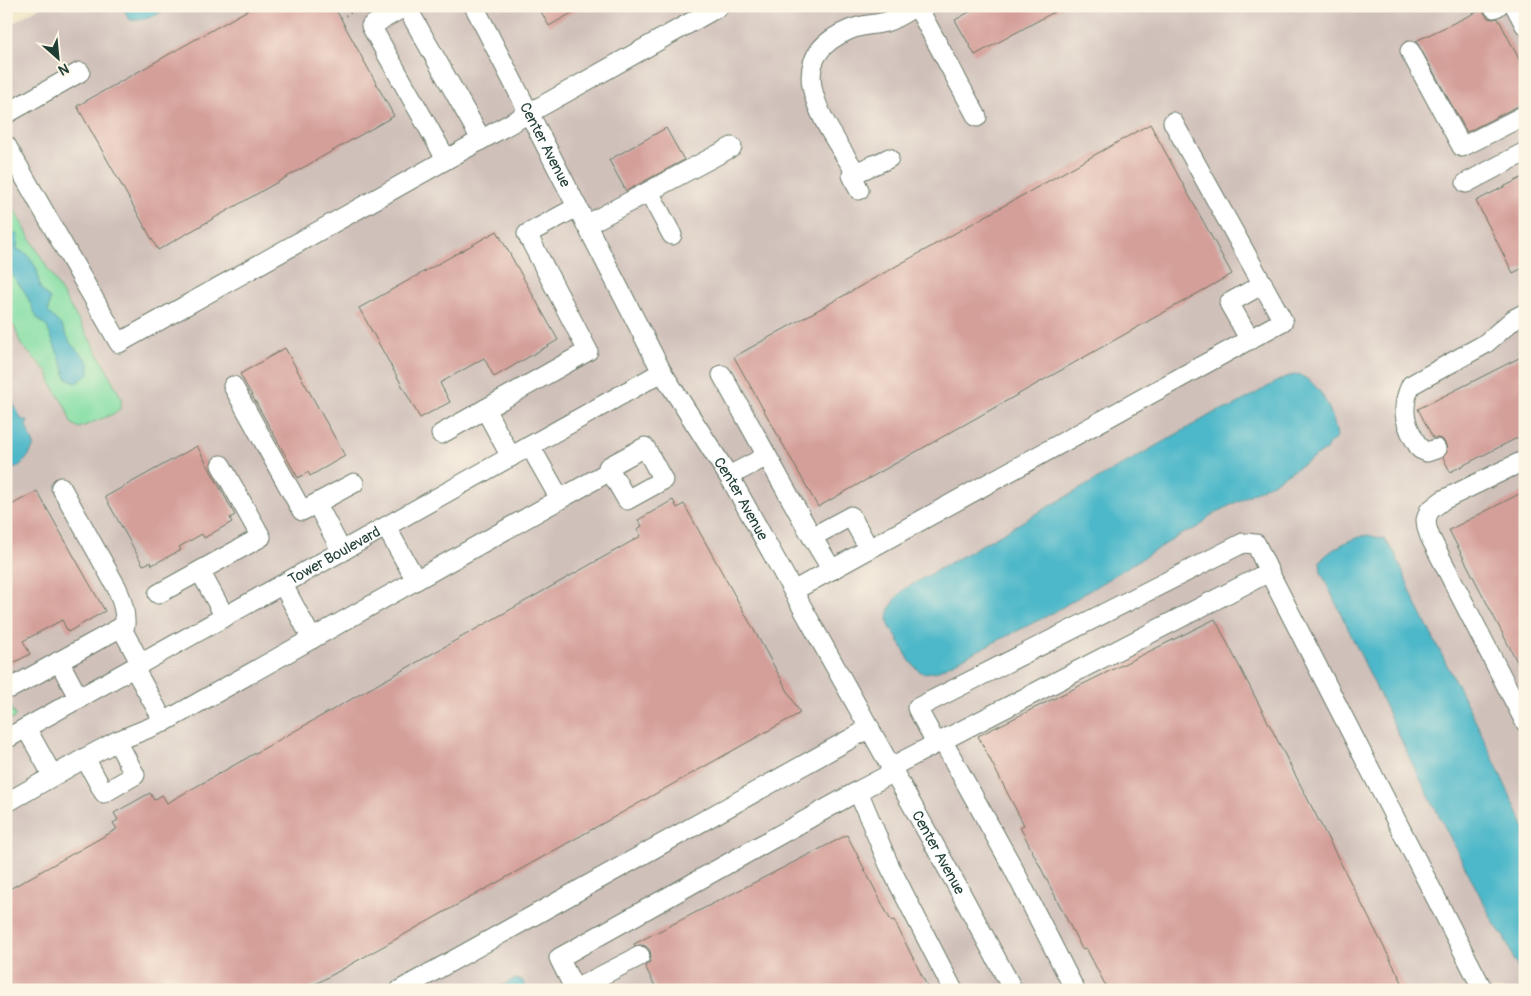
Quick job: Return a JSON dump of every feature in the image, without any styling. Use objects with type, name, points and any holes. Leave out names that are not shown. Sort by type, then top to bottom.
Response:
[{"type":"street","points":[[446,159],[371,26],[406,6],[481,140]]},
{"type":"street","name":"Center Avenue","points":[[474,6],[662,372],[729,476],[870,728],[1013,990]]},
{"type":"street","points":[[6,146],[119,343],[720,6]]},
{"type":"street","points":[[889,158],[877,165],[869,166],[858,181],[812,93],[811,65],[818,52],[828,42],[847,31],[857,27],[888,22],[917,6],[978,117]]},
{"type":"street","points":[[1515,6],[1525,25]]},
{"type":"street","points":[[1410,51],[1462,147],[1525,115]]},
{"type":"street","points":[[6,114],[80,72]]},
{"type":"street","points":[[793,591],[1283,321],[1174,122]]},
{"type":"street","points":[[586,225],[732,147]]},
{"type":"street","points":[[1466,183],[1525,152]]},
{"type":"street","points":[[649,192],[672,234]]},
{"type":"street","points":[[441,434],[588,351],[527,234],[577,207]]},
{"type":"street","points":[[1250,340],[1229,303],[1263,284]]},
{"type":"street","points":[[1436,449],[1427,452],[1420,449],[1406,424],[1404,410],[1406,396],[1411,385],[1486,344],[1514,319],[1525,313]]},
{"type":"street","name":"Tower Boulevard","points":[[6,739],[662,372]]},
{"type":"street","points":[[722,375],[832,570]]},
{"type":"street","points":[[234,386],[302,511],[354,483]]},
{"type":"street","points":[[485,409],[511,457]]},
{"type":"street","points":[[530,446],[560,499]]},
{"type":"street","points":[[729,476],[767,456]]},
{"type":"street","points":[[1525,460],[1443,500],[1429,511],[1426,520],[1430,537],[1525,722]]},
{"type":"street","points":[[158,594],[261,537],[221,465]]},
{"type":"street","points":[[6,803],[117,740],[164,722],[610,471]]},
{"type":"street","points":[[11,688],[125,625],[126,616],[117,588],[61,487]]},
{"type":"street","points":[[317,504],[342,552]]},
{"type":"street","points":[[812,537],[851,516],[869,549]]},
{"type":"street","points":[[386,527],[416,580]]},
{"type":"street","points":[[1075,990],[1012,866],[917,708],[1243,543],[1256,544],[1483,990]]},
{"type":"street","points":[[200,571],[225,617]]},
{"type":"street","points":[[640,956],[575,989],[559,958],[858,791],[939,742],[1270,572]]},
{"type":"street","points":[[283,585],[312,639]]},
{"type":"street","points":[[121,628],[164,722]]},
{"type":"street","points":[[59,661],[79,699]]},
{"type":"street","points":[[26,728],[53,776]]},
{"type":"street","points":[[400,990],[870,728]]},
{"type":"street","points":[[85,758],[104,793],[135,775],[117,740]]},
{"type":"street","points":[[858,791],[890,865],[953,990]]},
{"type":"shaded area","points":[[42,6],[1525,6],[1525,990],[6,990],[6,27]]},
{"type":"green space","points":[[6,195],[96,350],[122,399],[120,409],[113,414],[79,428],[71,423],[66,408],[52,385],[48,372],[21,345],[15,328],[6,315]]},
{"type":"green space","points":[[6,700],[16,717],[6,722]]},
{"type":"water","points":[[123,6],[168,6],[156,15],[146,19],[130,20]]},
{"type":"water","points":[[6,231],[18,235],[17,249],[27,254],[37,269],[40,288],[50,299],[48,312],[62,326],[71,344],[89,362],[89,374],[76,383],[66,378],[47,327],[37,318],[25,292],[6,267]]},
{"type":"water","points":[[1299,374],[1312,383],[1327,403],[1337,438],[1330,443],[1326,450],[1274,482],[1210,516],[1199,527],[1182,534],[1051,614],[935,672],[922,673],[911,662],[891,628],[888,619],[892,605],[904,589],[1219,410],[1230,408],[1285,377]]},
{"type":"water","points":[[6,390],[22,420],[28,420],[26,426],[34,445],[23,462],[6,473]]},
{"type":"water","points":[[1368,535],[1384,539],[1395,553],[1416,604],[1478,726],[1525,828],[1525,985],[1505,939],[1494,923],[1415,769],[1321,572],[1320,561],[1330,552],[1349,541]]},
{"type":"water","points":[[515,979],[522,980],[527,990],[494,990]]},
{"type":"building","points":[[255,6],[334,6],[394,116],[158,250],[77,106]]},
{"type":"building","points":[[538,6],[584,6],[549,26]]},
{"type":"building","points":[[980,6],[1065,6],[975,55],[955,20]]},
{"type":"building","points":[[1483,9],[1488,18],[1498,18],[1525,71],[1525,104],[1467,132],[1416,41]]},
{"type":"building","points":[[1150,124],[1232,274],[818,507],[734,357]]},
{"type":"building","points":[[666,128],[684,160],[626,191],[609,160]]},
{"type":"building","points":[[1525,176],[1525,267],[1513,273],[1476,201]]},
{"type":"building","points":[[497,231],[558,340],[494,377],[484,358],[440,383],[450,402],[420,418],[359,308]]},
{"type":"building","points":[[285,348],[345,456],[310,476],[308,472],[298,478],[240,374]]},
{"type":"building","points":[[1525,355],[1525,434],[1450,472],[1443,457],[1447,452],[1446,445],[1443,440],[1433,438],[1418,409]]},
{"type":"building","points":[[197,446],[235,515],[230,518],[232,522],[204,538],[202,534],[179,547],[181,550],[152,565],[151,562],[143,565],[105,497]]},
{"type":"building","points":[[37,491],[105,611],[68,632],[62,620],[23,641],[30,654],[6,667],[6,508]]},
{"type":"building","points":[[1525,491],[1525,677],[1449,530]]},
{"type":"building","points":[[673,500],[677,508],[684,504],[800,713],[305,990],[6,990],[6,891],[117,829],[113,823],[118,820],[114,813],[150,793],[154,800],[162,795],[167,803],[641,536],[637,529],[642,526],[638,520]]},
{"type":"building","points":[[1215,619],[1406,990],[1108,990],[1086,948],[1082,949],[1020,827],[1024,825],[978,736]]},
{"type":"building","points":[[847,835],[891,921],[894,920],[929,990],[657,990],[645,966],[650,962],[650,951],[646,946],[635,946],[634,944]]}]
